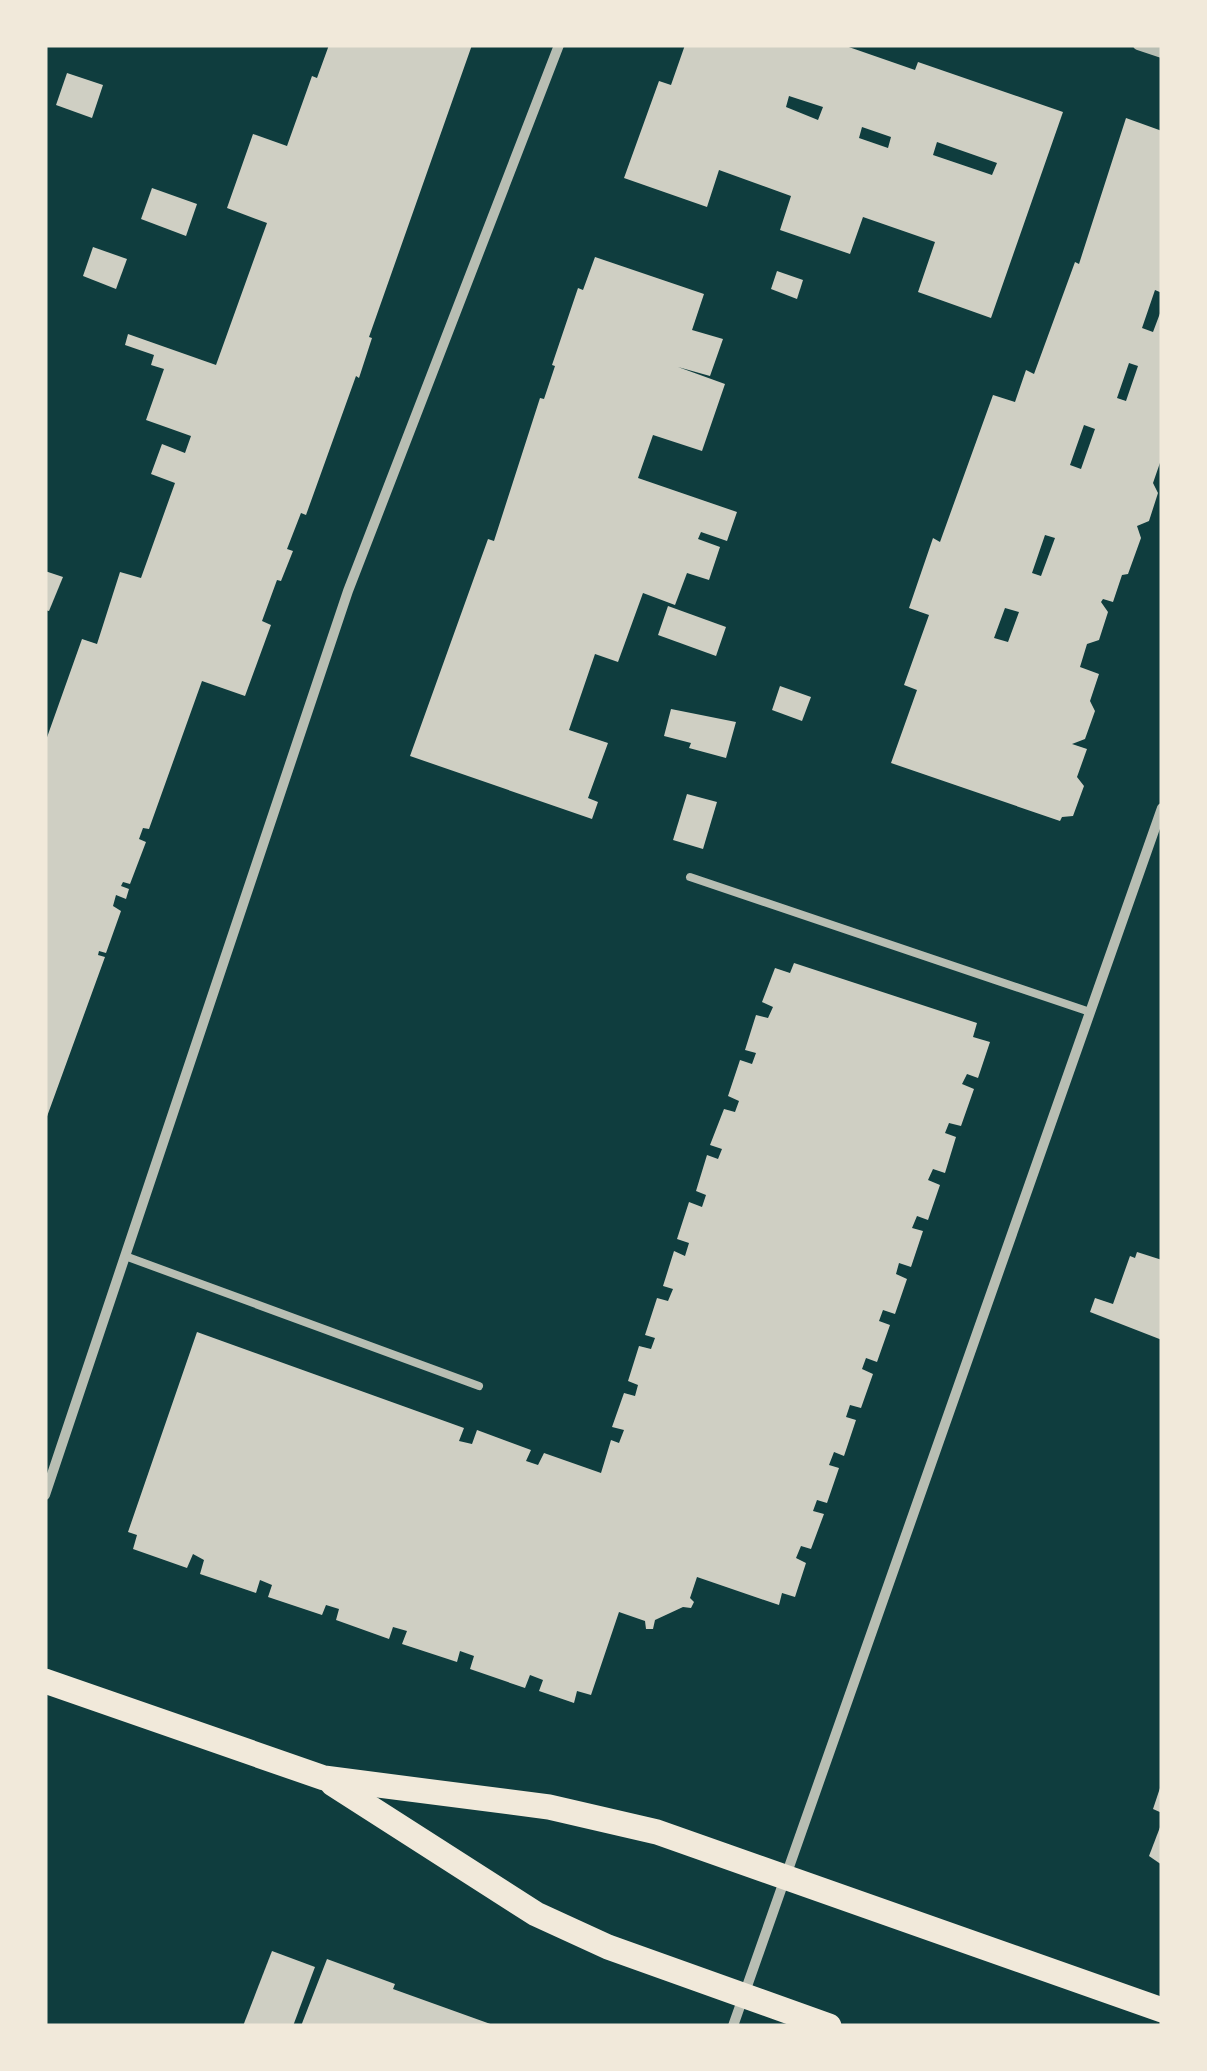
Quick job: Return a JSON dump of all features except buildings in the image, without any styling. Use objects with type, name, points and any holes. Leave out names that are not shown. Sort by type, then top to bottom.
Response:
[{"type":"main road","points":[[45,1681],[324,1778],[549,1807],[657,1832],[1162,2010]]},
{"type":"main road","points":[[324,1778],[536,1914],[608,1947],[829,2026]]},
{"type":"street","points":[[45,1495],[348,592],[559,45]]},
{"type":"street","points":[[1138,45],[1162,54]]},
{"type":"street","points":[[733,2026],[1162,808]]},
{"type":"lane","points":[[690,876],[1090,1012]]},
{"type":"lane","points":[[125,1256],[479,1386]]}]
